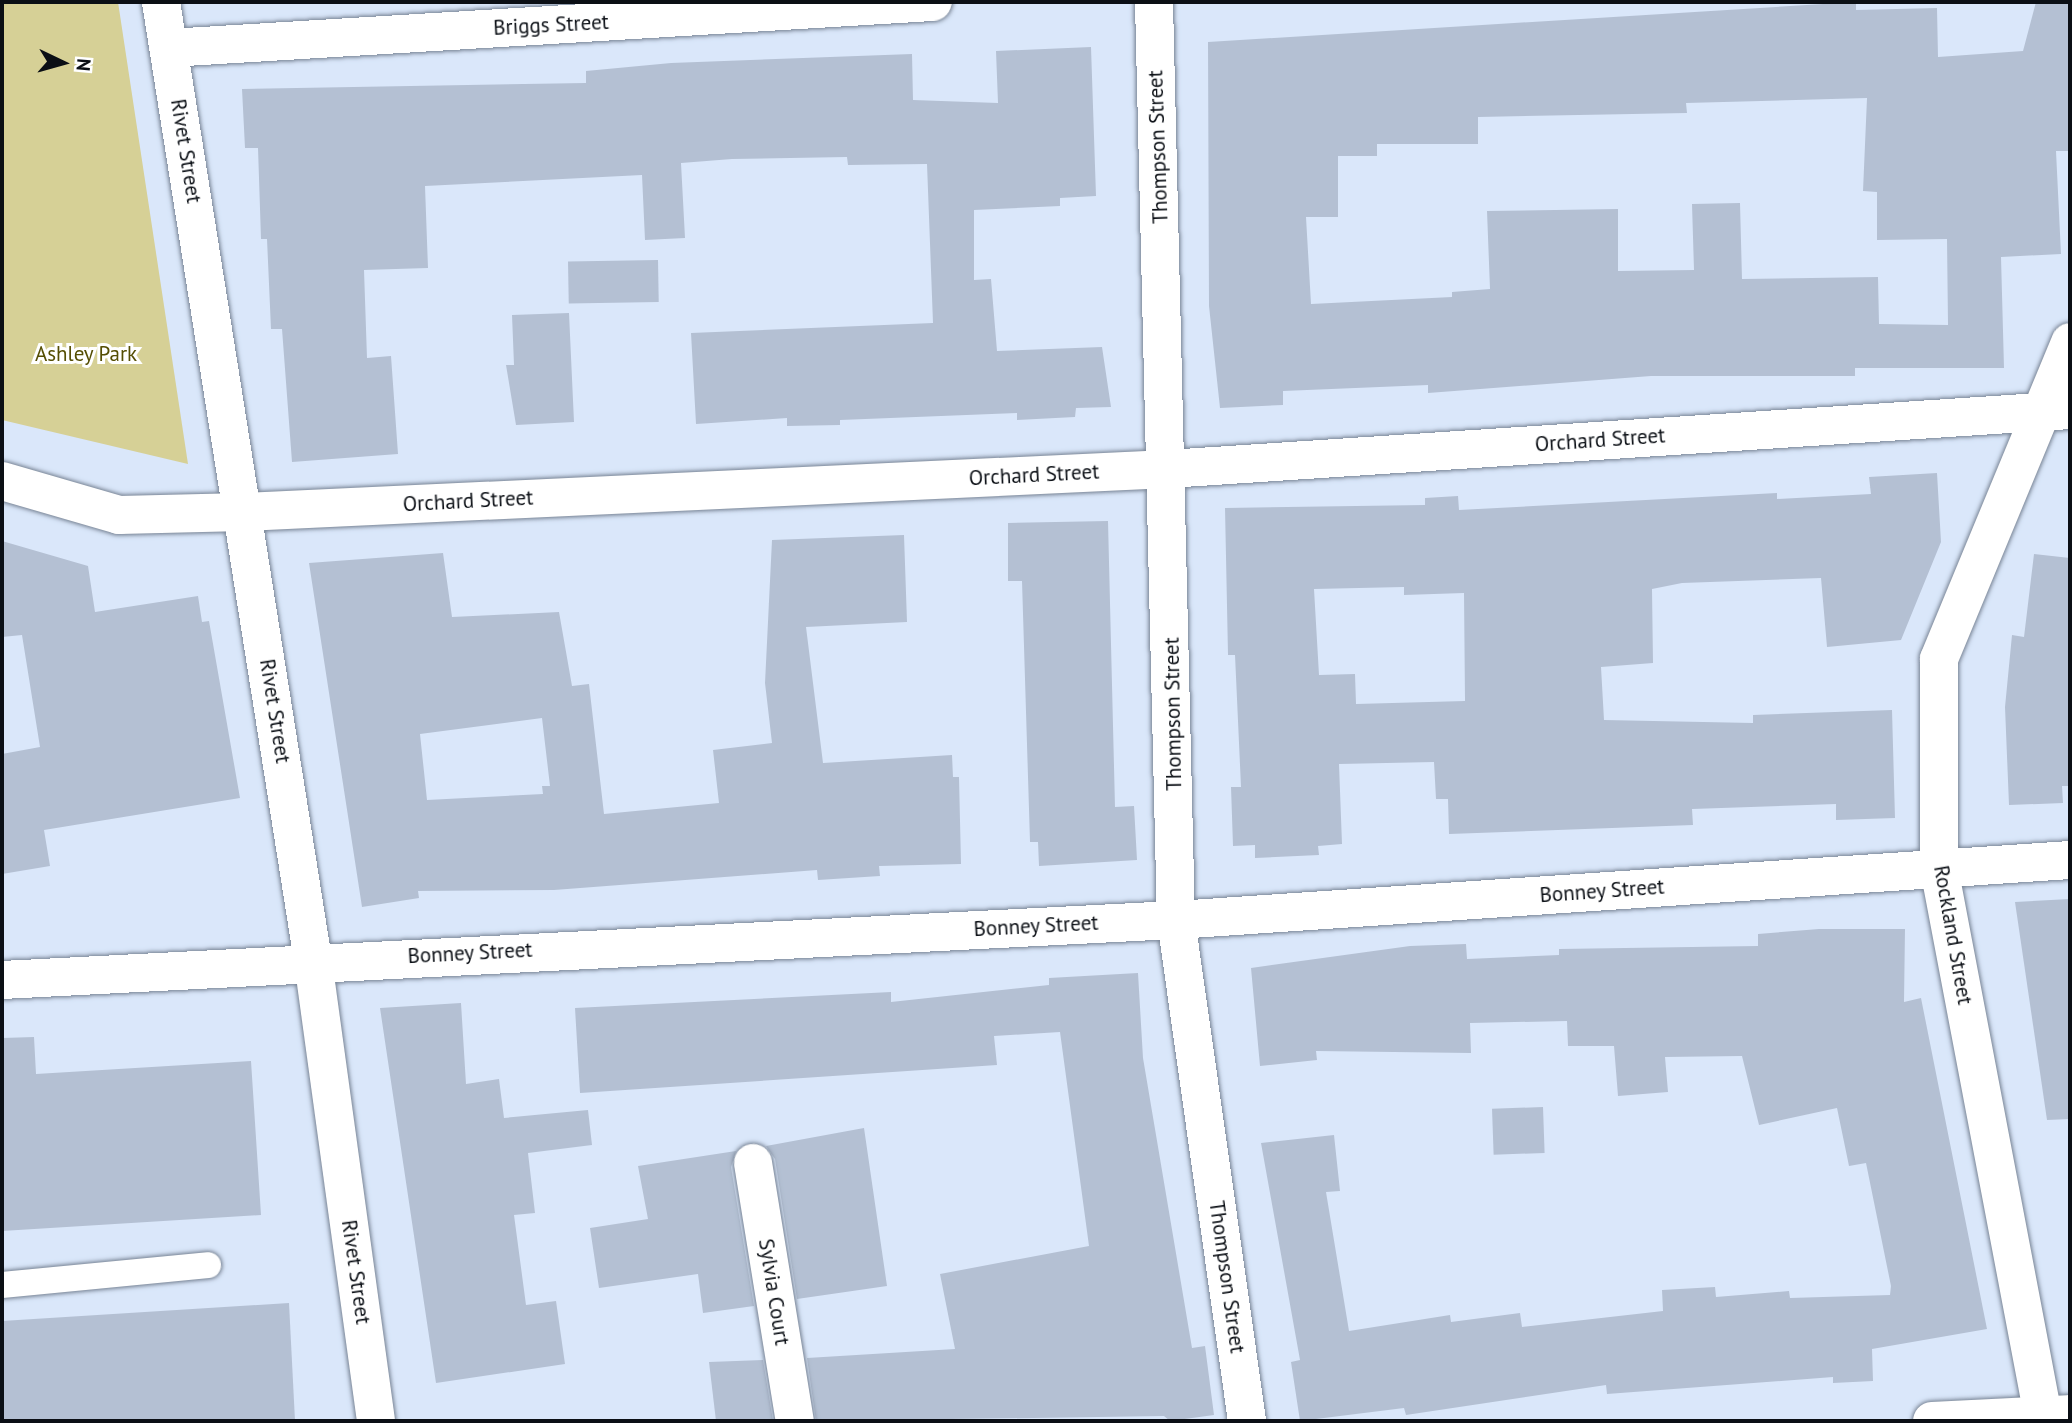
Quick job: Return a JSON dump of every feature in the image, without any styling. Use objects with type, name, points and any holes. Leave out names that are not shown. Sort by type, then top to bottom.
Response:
[{"type":"street","name":"Rivet Street","points":[[161,2],[244,512],[313,961],[376,1421]]},
{"type":"street","name":"Briggs Street","points":[[169,48],[933,2]]},
{"type":"street","name":"Thompson Street","points":[[1154,2],[1168,469],[1176,920],[1247,1421]]},
{"type":"street","name":"Rockland Street","points":[[2053,1416],[1939,868],[1939,659],[2057,410],[2070,342]]},
{"type":"street","name":"Orchard Street","points":[[2,481],[119,515],[244,512],[1168,469],[2057,410]]},
{"type":"street","name":"Bonney Street","points":[[2,980],[313,961],[1176,920],[2070,860]]},
{"type":"street","name":"Sylvia Court","points":[[753,1163],[795,1421]]},
{"type":"street","points":[[1932,1421],[2053,1416]]},
{"type":"lane","points":[[2,1284],[208,1265]]},
{"type":"green space","name":"Ashley Park","points":[[2,2],[118,2],[188,464],[2,420]]},
{"type":"building","points":[[1856,2],[1856,10],[1937,8],[1938,57],[2023,51],[2036,2],[2070,2],[2070,151],[2056,151],[2061,254],[2001,257],[2004,368],[1855,368],[1855,376],[1651,376],[1428,393],[1428,385],[1283,391],[1283,405],[1220,408],[1209,306],[1208,42]],"holes":[[[1867,98],[1863,191],[1877,192],[1877,240],[1947,239],[1948,325],[1879,324],[1878,277],[1742,279],[1740,203],[1692,204],[1694,270],[1618,271],[1618,209],[1487,211],[1490,289],[1452,292],[1452,297],[1311,304],[1306,217],[1338,217],[1338,156],[1377,156],[1377,144],[1478,144],[1478,117],[1687,113],[1686,103]]]},
{"type":"building","points":[[1091,47],[1096,196],[1060,198],[1060,206],[974,210],[974,280],[991,279],[997,351],[1102,347],[1111,407],[1076,408],[1075,417],[1017,420],[1017,413],[840,420],[840,425],[787,426],[787,418],[696,424],[691,333],[933,323],[927,164],[848,165],[847,157],[732,159],[681,163],[685,238],[645,240],[642,175],[425,186],[428,268],[364,270],[367,358],[391,356],[398,454],[292,462],[282,329],[271,329],[267,239],[261,239],[258,148],[245,148],[242,89],[586,83],[586,71],[671,63],[912,54],[913,100],[998,103],[996,51]]},
{"type":"building","points":[[658,260],[659,302],[569,304],[568,262]]},
{"type":"building","points":[[569,313],[574,422],[516,425],[506,365],[514,365],[512,315]]},
{"type":"building","points":[[1937,473],[1941,542],[1901,640],[1827,647],[1821,578],[1682,583],[1652,589],[1653,663],[1601,667],[1604,720],[1753,723],[1753,715],[1892,710],[1895,818],[1836,820],[1836,804],[1692,809],[1693,825],[1449,834],[1448,799],[1436,799],[1434,762],[1339,764],[1342,844],[1318,846],[1319,855],[1255,858],[1255,845],[1233,846],[1231,787],[1241,787],[1235,655],[1228,655],[1225,508],[1425,505],[1425,498],[1458,496],[1459,510],[1777,493],[1777,499],[1871,494],[1869,477]],"holes":[[[1404,587],[1404,595],[1464,593],[1465,701],[1356,704],[1355,674],[1319,675],[1314,589]]]},
{"type":"building","points":[[1108,521],[1115,807],[1134,806],[1137,860],[1039,866],[1038,842],[1030,842],[1022,581],[1008,581],[1008,523]]},
{"type":"building","points":[[904,535],[907,622],[806,627],[823,763],[952,755],[953,777],[959,777],[961,864],[879,866],[880,876],[818,880],[817,870],[554,890],[418,891],[419,898],[362,907],[309,563],[443,553],[452,617],[559,612],[572,686],[589,684],[604,814],[719,803],[713,750],[772,743],[765,683],[772,540]],"holes":[[[542,718],[550,786],[542,786],[543,794],[427,800],[420,734]]]},
{"type":"building","points":[[2,541],[88,566],[95,612],[198,596],[202,622],[209,621],[240,798],[44,830],[50,866],[2,874],[2,754],[40,747],[22,635],[2,637]]},
{"type":"building","points":[[2034,554],[2070,558],[2068,786],[2062,786],[2063,803],[2009,805],[2005,707],[2012,635],[2024,637]]},
{"type":"building","points":[[2070,899],[2070,1119],[2047,1120],[2015,902]]},
{"type":"building","points":[[1819,929],[1905,929],[1904,1002],[1921,998],[1987,1329],[1872,1349],[1873,1381],[1833,1383],[1833,1377],[1607,1394],[1606,1385],[1406,1415],[1404,1408],[1300,1421],[1291,1362],[1300,1360],[1261,1143],[1334,1135],[1340,1191],[1326,1192],[1349,1331],[1450,1315],[1451,1322],[1520,1313],[1522,1327],[1663,1311],[1662,1290],[1715,1287],[1716,1297],[1789,1291],[1790,1298],[1890,1295],[1891,1286],[1866,1163],[1849,1166],[1837,1108],[1759,1125],[1742,1056],[1665,1057],[1668,1092],[1618,1096],[1614,1046],[1568,1046],[1567,1021],[1470,1023],[1471,1053],[1316,1051],[1317,1060],[1260,1066],[1251,968],[1410,946],[1466,944],[1467,959],[1559,955],[1559,949],[1758,946],[1758,934]]},
{"type":"building","points":[[1138,973],[1143,1058],[1192,1348],[1205,1346],[1214,1415],[1170,1421],[1164,1416],[816,1421],[807,1358],[955,1349],[940,1274],[1089,1246],[1060,1032],[994,1036],[997,1065],[580,1093],[575,1008],[891,992],[891,1002],[1049,985],[1049,978]]},
{"type":"building","points":[[461,1003],[466,1084],[499,1079],[504,1118],[588,1110],[592,1145],[528,1153],[535,1213],[514,1215],[526,1305],[556,1301],[565,1364],[436,1383],[380,1008]]},
{"type":"building","points":[[34,1037],[36,1074],[251,1061],[261,1215],[2,1231],[2,1038]]},
{"type":"building","points":[[1543,1107],[1545,1153],[1494,1155],[1492,1109]]},
{"type":"building","points":[[864,1128],[887,1286],[797,1299],[775,1159],[766,1146]]},
{"type":"building","points":[[736,1151],[731,1167],[754,1306],[703,1313],[698,1274],[599,1288],[590,1228],[648,1219],[638,1166]]},
{"type":"building","points":[[289,1303],[295,1421],[2,1421],[2,1321]]},
{"type":"building","points":[[763,1360],[773,1421],[716,1421],[709,1362]]}]
